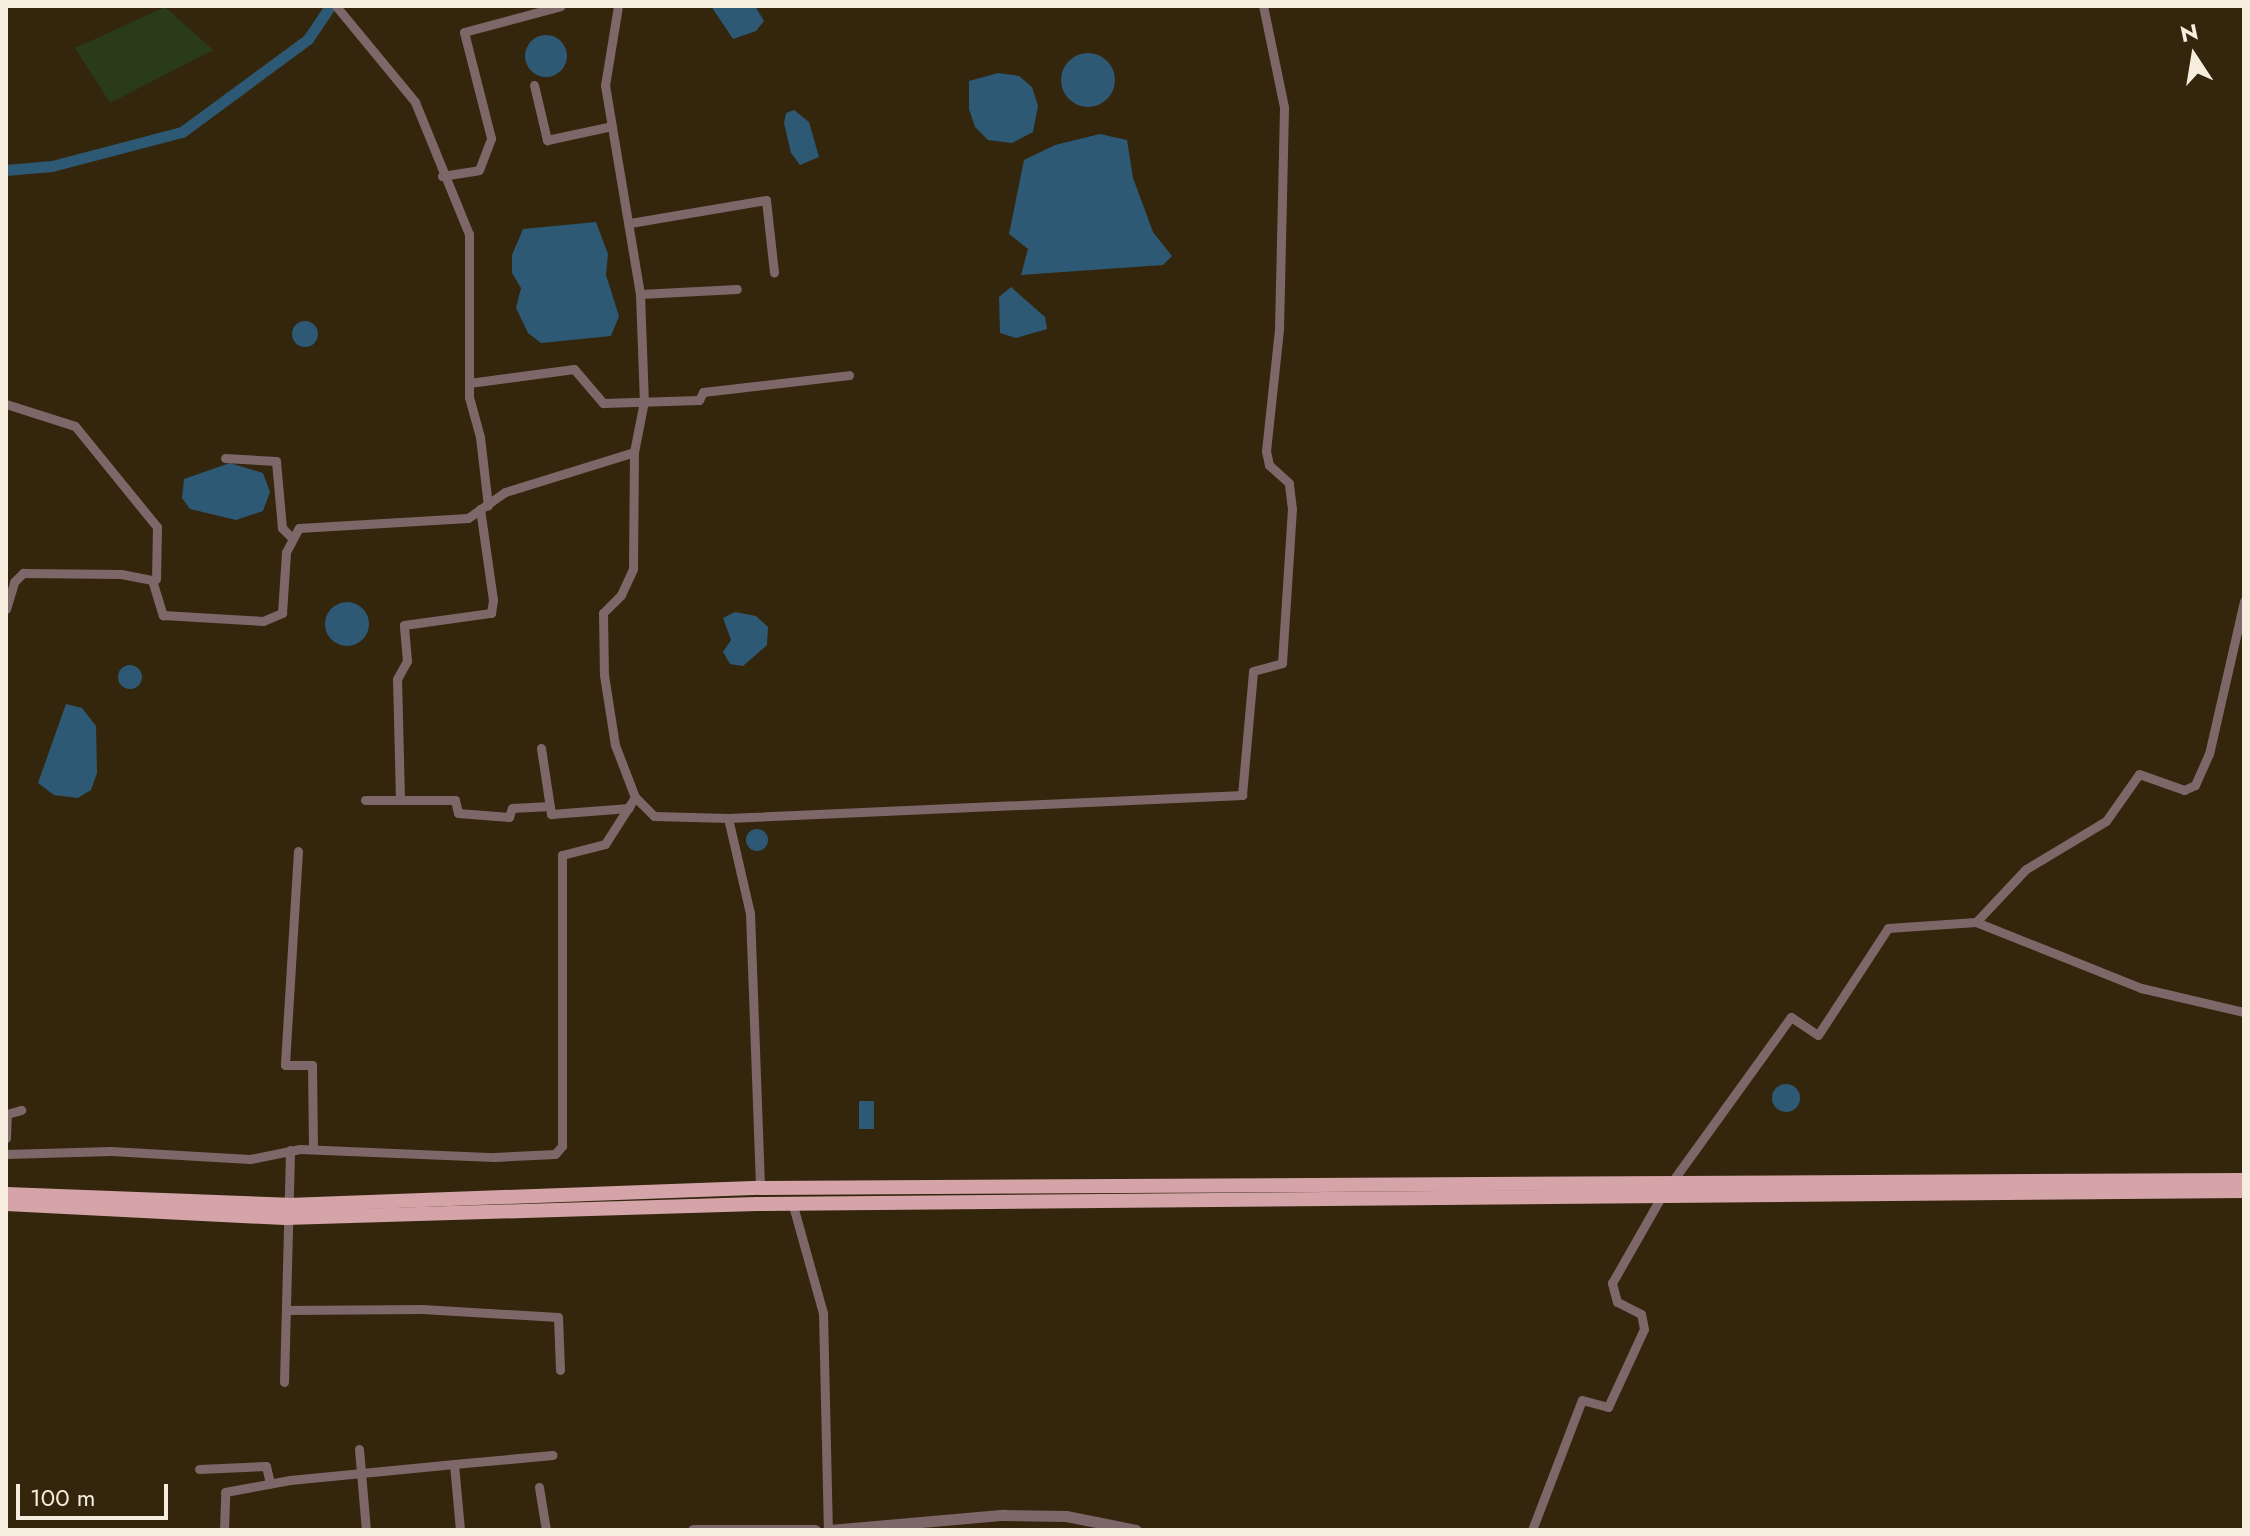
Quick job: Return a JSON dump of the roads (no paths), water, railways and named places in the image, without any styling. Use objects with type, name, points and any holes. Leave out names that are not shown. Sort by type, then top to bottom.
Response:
[{"type":"main road","points":[[6,1204],[286,1211],[2244,1180]]},
{"type":"main road","points":[[6,1194],[286,1211],[760,1188],[2244,1191]]},
{"type":"street","points":[[442,176],[479,170],[491,138],[464,32],[561,6]]},
{"type":"street","points":[[614,8],[605,85],[640,294],[644,401],[634,452],[633,569],[621,595],[603,613],[602,650],[615,745],[635,797],[654,816],[728,818],[1242,795],[1253,671],[1282,663],[1292,509],[1289,483],[1269,465],[1266,451],[1279,329],[1284,107],[1263,6]]},
{"type":"street","points":[[339,9],[415,102],[442,176],[469,234],[469,383],[493,600],[491,613],[404,625],[407,661],[397,679],[400,800]]},
{"type":"street","points":[[534,85],[547,140],[612,126]]},
{"type":"street","points":[[630,223],[766,200],[774,273]]},
{"type":"street","points":[[640,294],[737,289]]},
{"type":"street","points":[[469,383],[574,369],[603,403],[699,400],[703,392],[849,375]]},
{"type":"street","points":[[6,404],[75,426],[157,527],[156,579]]},
{"type":"street","points":[[6,609],[14,582],[23,573],[121,574],[152,580],[163,615],[263,621],[282,613],[291,537],[299,528],[468,518],[505,492],[634,452]]},
{"type":"street","points":[[225,458],[276,461],[282,528],[291,537]]},
{"type":"street","points":[[1976,922],[2026,869],[2106,821],[2139,774],[2184,790],[2195,785],[2209,754],[2244,601]]},
{"type":"street","points":[[541,748],[551,814],[629,808]]},
{"type":"street","points":[[6,1154],[111,1151],[250,1159],[290,1150],[313,1149],[494,1157],[555,1154],[562,1135],[562,855],[605,844],[635,797]]},
{"type":"street","points":[[365,800],[455,800],[458,813],[509,817],[512,808],[550,806]]},
{"type":"street","points":[[728,818],[750,913],[760,1188]]},
{"type":"street","points":[[298,851],[285,1065],[312,1065],[313,1149]]},
{"type":"street","points":[[1532,1530],[1582,1400],[1608,1407],[1644,1329],[1641,1314],[1617,1302],[1612,1283],[1666,1191],[1791,1017],[1818,1035],[1888,928],[1976,922],[2141,988],[2244,1012]]},
{"type":"street","points":[[6,1138],[7,1114],[21,1110]]},
{"type":"street","points":[[284,1382],[286,1211],[290,1150]]},
{"type":"street","points":[[792,1189],[792,1205],[823,1313],[829,1530],[1003,1515],[1066,1516],[1136,1530]]},
{"type":"street","points":[[286,1310],[422,1309],[558,1317],[560,1370]]},
{"type":"street","points":[[359,1449],[366,1530]]},
{"type":"street","points":[[224,1530],[225,1492],[360,1472],[553,1455]]},
{"type":"street","points":[[454,1464],[460,1530]]},
{"type":"street","points":[[199,1469],[266,1466],[270,1484]]},
{"type":"street","points":[[539,1487],[546,1530]]},
{"type":"street","points":[[693,1530],[815,1530]]},
{"type":"water","points":[[711,6],[755,6],[764,21],[756,31],[733,39]]},
{"type":"water","points":[[546,35],[561,41],[567,56],[561,71],[546,77],[531,71],[525,56],[531,41]]},
{"type":"water","points":[[1088,53],[1107,61],[1115,80],[1107,99],[1088,107],[1069,99],[1061,80],[1069,61]]},
{"type":"water","points":[[998,73],[1019,76],[1032,87],[1038,106],[1033,132],[1012,143],[988,140],[975,127],[969,109],[969,81]]},
{"type":"water","points":[[794,110],[809,122],[819,157],[800,165],[791,153],[784,123],[786,113]]},
{"type":"water","points":[[1100,134],[1127,140],[1133,178],[1153,232],[1172,256],[1163,265],[1021,275],[1028,249],[1009,234],[1024,160],[1055,145]]},
{"type":"water","points":[[596,222],[608,254],[606,275],[619,316],[611,336],[541,343],[528,333],[516,308],[521,288],[512,273],[512,255],[523,229]]},
{"type":"water","points":[[1011,287],[1045,317],[1047,329],[1016,338],[1000,333],[999,297]]},
{"type":"water","points":[[305,321],[314,325],[318,334],[314,343],[305,347],[296,343],[292,334],[296,325]]},
{"type":"water","points":[[230,463],[263,473],[270,492],[263,511],[236,520],[190,509],[182,498],[184,479]]},
{"type":"water","points":[[347,602],[362,609],[369,624],[362,639],[347,646],[332,639],[325,624],[332,609]]},
{"type":"water","points":[[735,612],[756,616],[768,627],[767,645],[743,666],[730,664],[723,652],[731,640],[723,618]]},
{"type":"water","points":[[125,665],[135,665],[142,672],[142,682],[135,689],[125,689],[118,682],[118,672]]},
{"type":"water","points":[[66,704],[82,708],[96,726],[97,773],[91,790],[78,798],[54,795],[38,783]]},
{"type":"water","points":[[753,829],[761,829],[768,840],[761,851],[753,851],[746,844],[746,836]]},
{"type":"water","points":[[1786,1084],[1796,1088],[1800,1098],[1796,1108],[1786,1112],[1776,1108],[1772,1098],[1776,1088]]},
{"type":"water","points":[[859,1101],[874,1101],[874,1129],[859,1129]]},
{"type":"waterway","points":[[6,170],[52,166],[182,132],[308,39],[330,6]]}]
